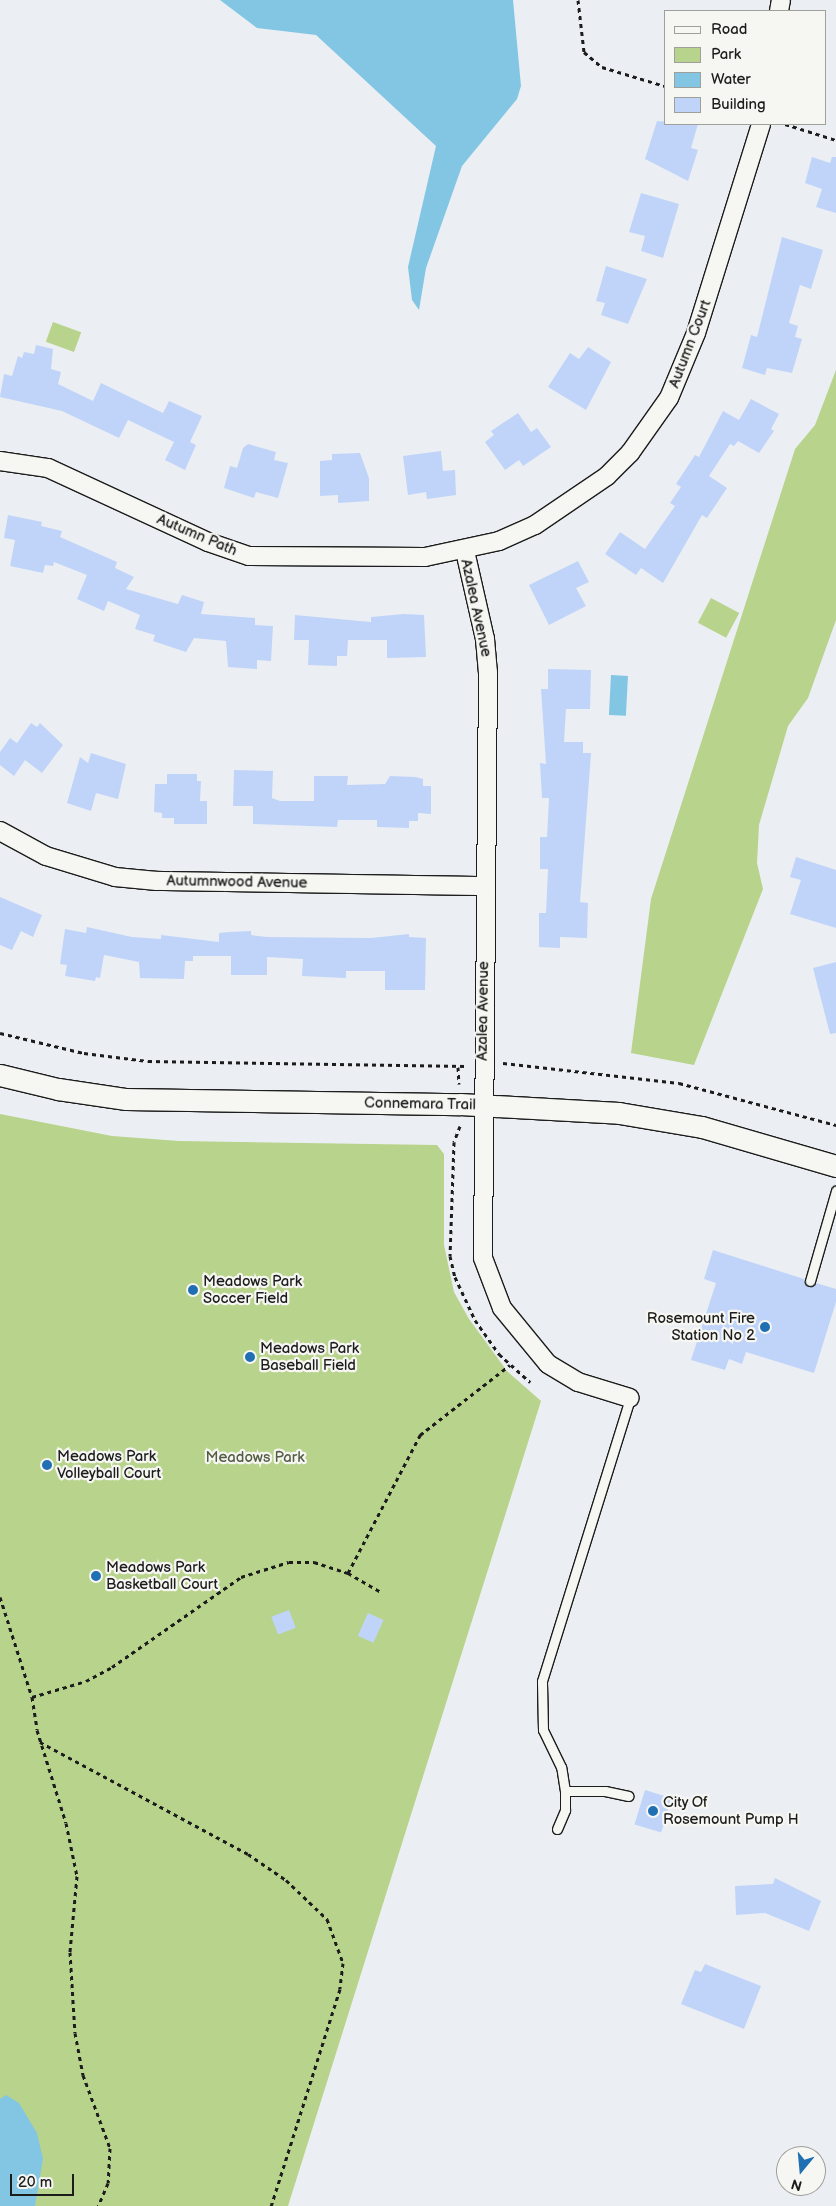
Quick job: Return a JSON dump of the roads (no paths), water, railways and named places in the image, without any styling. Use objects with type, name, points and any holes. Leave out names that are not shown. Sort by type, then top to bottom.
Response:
[{"type":"street","name":"Autumn Court","points":[[465,551],[499,541],[562,511],[607,476],[650,426],[685,365],[761,125]]},
{"type":"street","name":"Autumn Path","points":[[0,461],[26,462],[54,470],[208,542],[250,556],[398,560],[465,551]]},
{"type":"street","name":"Azalea Avenue","points":[[465,551],[488,656],[481,1244],[492,1290],[532,1349],[548,1364],[578,1382],[630,1398]]},
{"type":"street","name":"Autumnwood Avenue","points":[[0,831],[46,856],[115,877],[157,881],[484,886]]},
{"type":"street","name":"Connemara Trail","points":[[0,1075],[58,1089],[135,1100],[482,1104],[565,1107],[659,1119],[836,1166]]},
{"type":"lane","points":[[810,1281],[836,1191]]},
{"type":"lane","points":[[557,1829],[565,1810],[565,1791],[561,1767],[543,1730],[542,1681],[630,1398]]},
{"type":"lane","points":[[565,1791],[605,1791],[628,1796]]},
{"type":"water","points":[[220,0],[513,0],[521,86],[517,99],[462,166],[426,268],[419,310],[412,300],[408,267],[436,146],[316,35],[257,28]]},
{"type":"water","points":[[611,675],[628,676],[626,716],[609,715]]},
{"type":"water","points":[[6,2095],[19,2103],[37,2133],[43,2159],[35,2206],[0,2206],[0,2099]]},
{"type":"place","name":"Meadows Park Soccer Field","points":[[193,1290]]},
{"type":"place","name":"Rosemount Fire Station No 2","points":[[765,1327]]},
{"type":"place","name":"Meadows Park Baseball Field","points":[[250,1357]]},
{"type":"place","name":"Meadows Park Volleyball Court","points":[[47,1465]]},
{"type":"place","name":"Meadows Park Basketball Court","points":[[96,1576]]},
{"type":"place","name":"City Of Rosemount Pump H","points":[[653,1811]]},
{"type":"park label","name":"Meadows Park","points":[[255,1458]]}]
